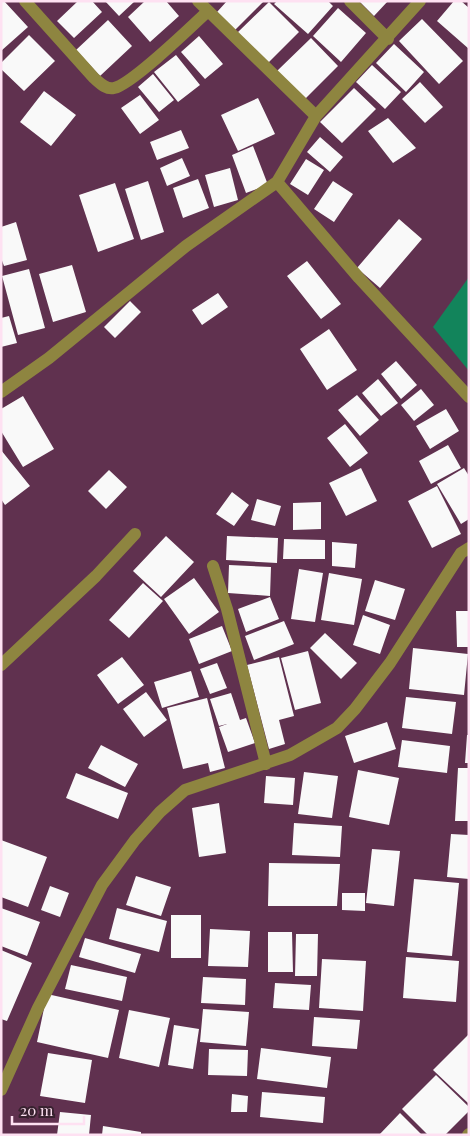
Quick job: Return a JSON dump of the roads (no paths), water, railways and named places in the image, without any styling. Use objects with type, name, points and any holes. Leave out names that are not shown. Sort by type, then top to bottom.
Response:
[{"type":"street","points":[[25,1],[105,88],[114,88],[124,82],[170,46],[208,11]]},
{"type":"street","points":[[198,1],[316,116]]},
{"type":"street","points":[[350,1],[388,38]]},
{"type":"street","points":[[1,392],[49,358],[186,246],[277,182],[316,116],[420,1]]},
{"type":"street","points":[[277,182],[371,292],[469,397]]},
{"type":"street","points":[[1,665],[96,576],[135,534]]},
{"type":"street","points":[[1,1090],[38,1008],[102,885],[135,840],[160,812],[185,790],[290,755],[337,728],[355,709],[390,663],[461,553],[469,548]]},
{"type":"street","points":[[213,566],[227,608],[266,764]]}]
